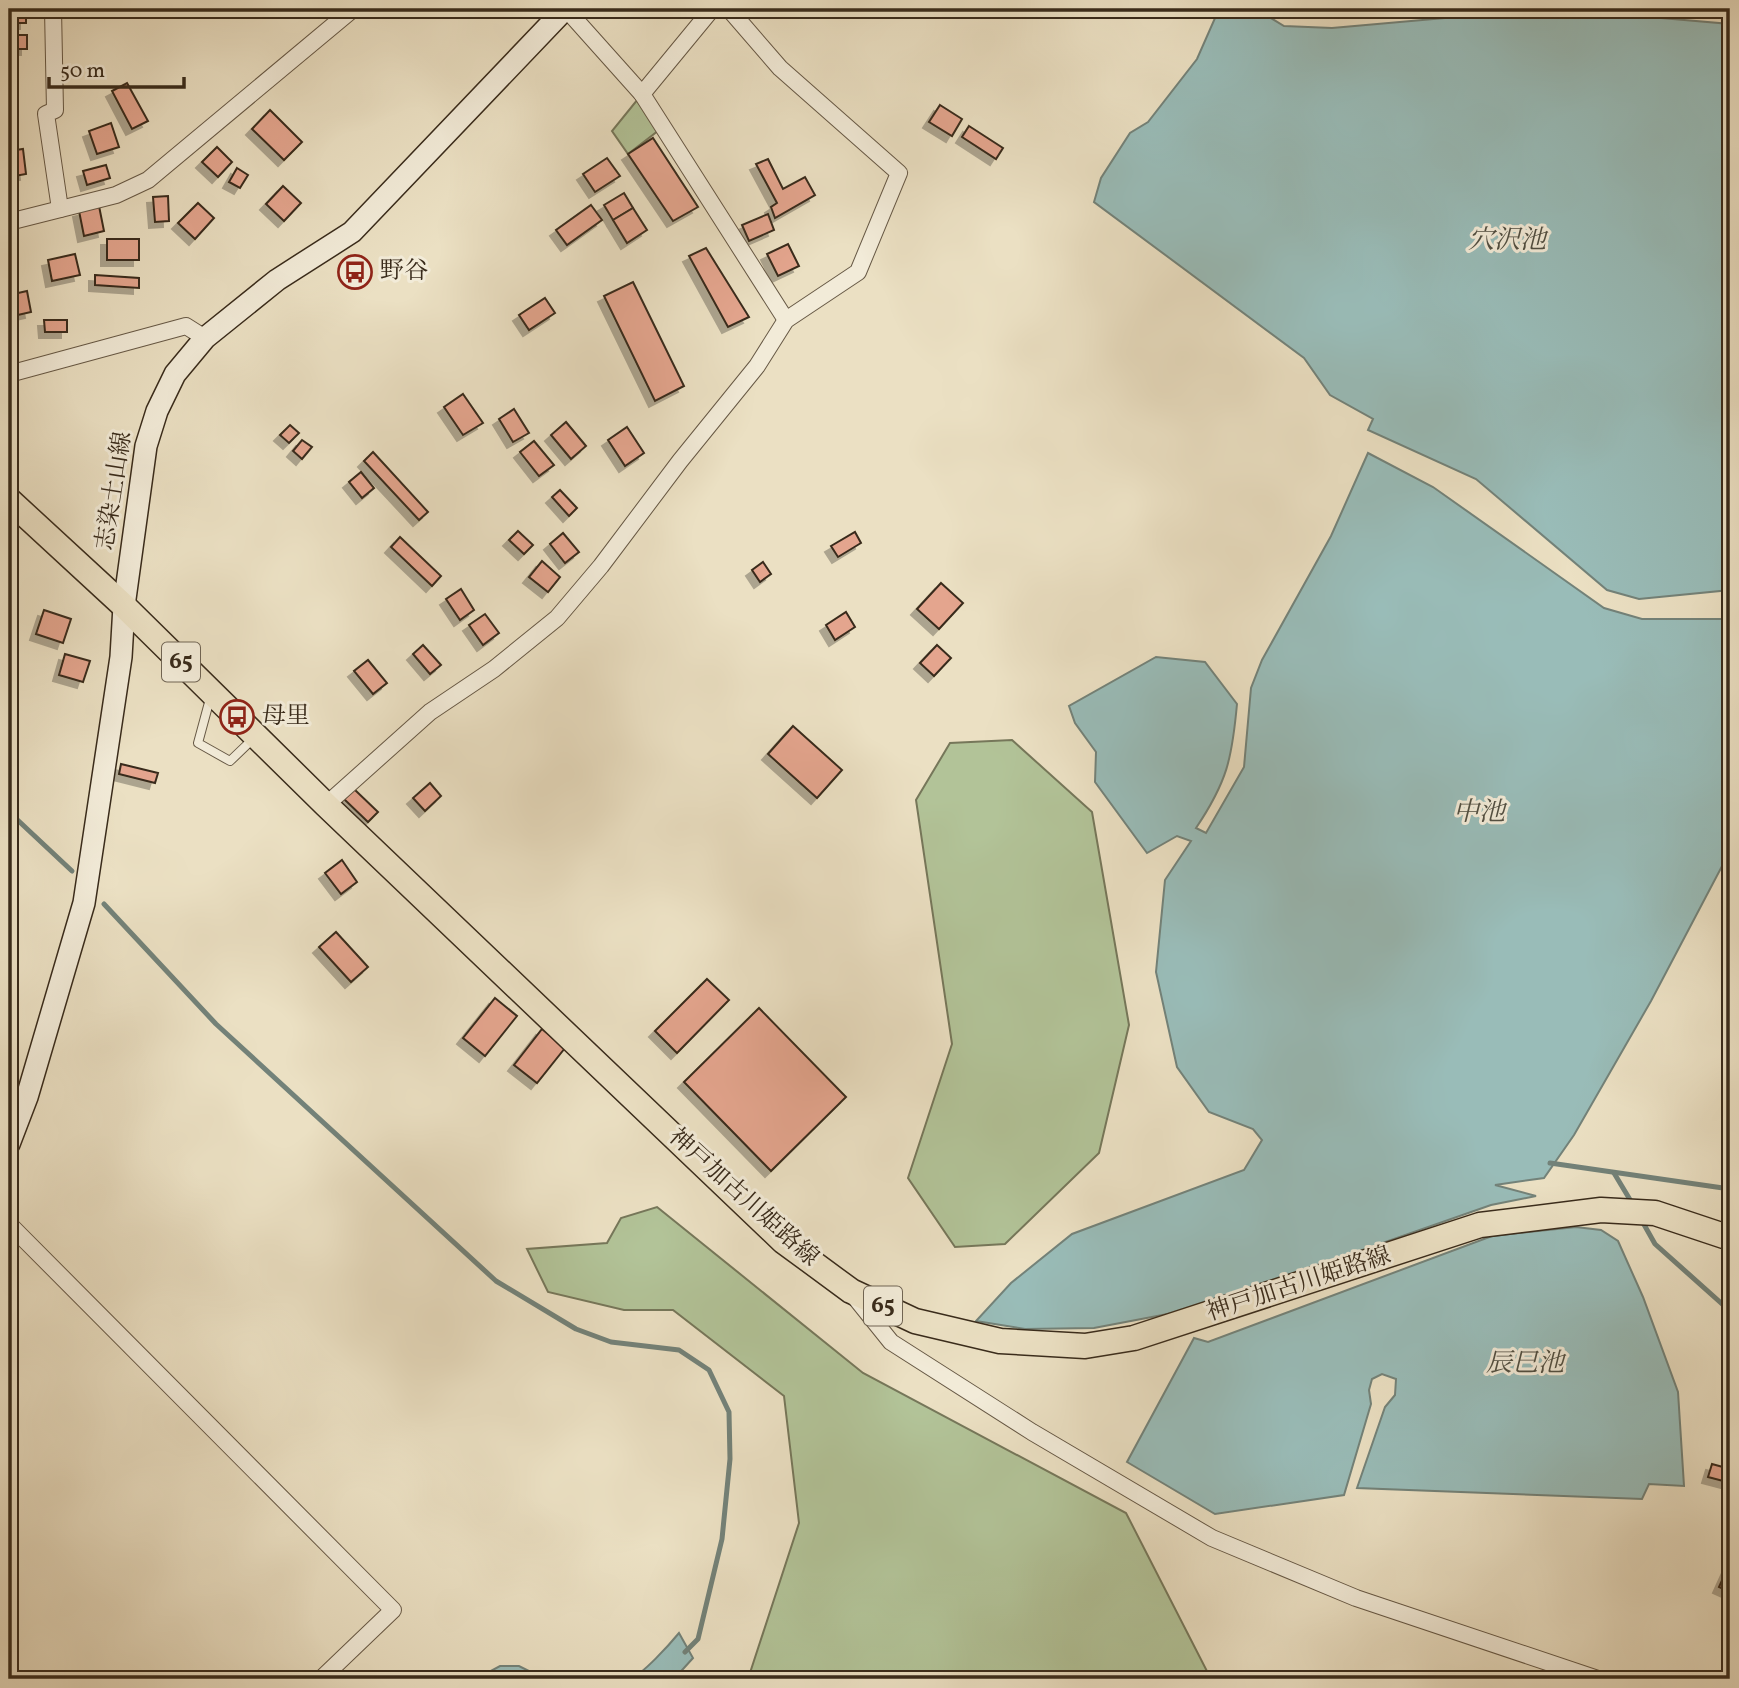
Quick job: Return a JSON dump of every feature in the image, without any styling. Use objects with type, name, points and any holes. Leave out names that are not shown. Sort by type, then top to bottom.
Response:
[{"type":"main road","name":"志染土山線","points":[[9,1144],[27,1097],[84,902],[121,657],[124,606],[146,446],[157,411],[175,374],[205,338],[277,280],[352,232],[565,9]]},
{"type":"main road","name":"神戸加古川姫路線","points":[[9,500],[124,606],[326,805],[783,1241],[850,1291],[915,1321],[1000,1341],[1085,1346],[1134,1338],[1480,1225],[1601,1210],[1655,1213],[1730,1238]]},
{"type":"street","points":[[53,9],[55,110],[46,114],[60,209]]},
{"type":"street","points":[[9,222],[116,195],[148,180],[353,9]]},
{"type":"street","points":[[565,9],[642,94],[786,320]]},
{"type":"street","points":[[642,94],[712,9]]},
{"type":"street","points":[[326,805],[430,712],[494,670],[557,618],[601,566],[680,461],[757,366],[786,320],[858,272],[900,173],[780,68],[729,9]]},
{"type":"street","points":[[9,374],[186,326],[205,338]]},
{"type":"street","points":[[9,1224],[393,1610],[321,1679]]},
{"type":"street","points":[[850,1291],[891,1342],[1032,1432],[1212,1538],[1356,1598],[1598,1679]]},
{"type":"lane","points":[[212,692],[198,743],[230,761],[256,736]]},
{"type":"green space","points":[[642,94],[663,127],[628,154],[612,131]]},
{"type":"green space","points":[[1012,740],[1092,812],[1129,1025],[1099,1153],[1005,1244],[955,1247],[908,1178],[952,1044],[916,800],[950,743]]},
{"type":"green space","points":[[657,1207],[863,1373],[1126,1513],[1211,1679],[748,1679],[799,1523],[784,1396],[673,1310],[624,1310],[548,1292],[527,1249],[607,1243],[621,1218]]},
{"type":"water","name":"穴沢池","points":[[1219,9],[1256,9],[1284,26],[1332,28],[1445,18],[1638,16],[1730,24],[1730,590],[1639,599],[1607,590],[1476,479],[1368,430],[1373,419],[1330,395],[1304,358],[1094,202],[1101,178],[1130,133],[1148,122],[1197,59]]},
{"type":"water","name":"中池","points":[[1368,453],[1433,487],[1604,608],[1642,619],[1730,619],[1730,851],[1651,1001],[1574,1135],[1544,1178],[1495,1185],[1536,1196],[1491,1205],[1194,1309],[1094,1328],[1025,1329],[976,1321],[1011,1283],[1072,1234],[1244,1170],[1262,1140],[1253,1129],[1209,1112],[1177,1067],[1156,972],[1165,880],[1191,841],[1177,836],[1147,853],[1095,782],[1096,752],[1075,723],[1069,706],[1156,657],[1205,662],[1237,704],[1226,769],[1215,797],[1196,828],[1206,833],[1244,767],[1251,688],[1262,660],[1331,536]]},
{"type":"water","name":"辰巳池","points":[[1576,1227],[1601,1230],[1618,1241],[1643,1297],[1678,1392],[1684,1486],[1649,1484],[1642,1499],[1357,1488],[1385,1407],[1395,1395],[1396,1379],[1382,1374],[1372,1379],[1369,1390],[1371,1404],[1344,1495],[1215,1514],[1127,1462],[1194,1338],[1208,1342],[1492,1236]]},
{"type":"water","points":[[679,1633],[693,1658],[674,1679],[630,1679],[648,1666]]},
{"type":"water","points":[[500,1666],[519,1666],[533,1673],[535,1679],[483,1679],[483,1675]]},
{"type":"building","points":[[9,9],[26,9],[26,23],[9,23]]},
{"type":"building","points":[[9,35],[27,35],[27,49],[9,49]]},
{"type":"building","points":[[127,83],[148,121],[132,129],[112,91]]},
{"type":"building","points":[[940,105],[962,119],[952,136],[929,122]]},
{"type":"building","points":[[270,110],[302,142],[284,160],[252,129]]},
{"type":"building","points":[[111,123],[119,147],[97,154],[89,131]]},
{"type":"building","points":[[969,126],[1003,148],[996,159],[962,137]]},
{"type":"building","points":[[653,138],[698,207],[673,221],[628,154]]},
{"type":"building","points":[[217,147],[232,162],[218,177],[202,162]]},
{"type":"building","points":[[23,149],[26,174],[9,177],[9,151]]},
{"type":"building","points":[[607,158],[620,176],[595,192],[583,174]]},
{"type":"building","points":[[768,159],[783,189],[805,177],[815,195],[775,218],[771,207],[777,203],[756,164]]},
{"type":"building","points":[[106,165],[110,178],[87,185],[83,171]]},
{"type":"building","points":[[237,168],[248,175],[240,188],[229,182]]},
{"type":"building","points":[[283,186],[301,203],[284,221],[266,204]]},
{"type":"building","points":[[624,193],[633,208],[613,220],[604,205]]},
{"type":"building","points":[[168,196],[169,221],[155,222],[153,197]]},
{"type":"building","points":[[198,203],[214,218],[195,239],[178,223]]},
{"type":"building","points":[[591,205],[602,220],[567,245],[556,230]]},
{"type":"building","points":[[99,206],[104,231],[84,236],[79,211]]},
{"type":"building","points":[[633,208],[647,230],[627,243],[613,220]]},
{"type":"building","points":[[768,214],[774,230],[749,241],[742,225]]},
{"type":"building","points":[[107,239],[139,239],[139,260],[107,260]]},
{"type":"building","points":[[788,244],[799,266],[778,276],[767,254]]},
{"type":"building","points":[[706,248],[749,317],[728,327],[689,256]]},
{"type":"building","points":[[75,254],[80,275],[52,281],[48,260]]},
{"type":"building","points":[[95,275],[139,278],[139,288],[95,285]]},
{"type":"building","points":[[633,282],[684,386],[655,401],[604,296]]},
{"type":"building","points":[[27,291],[31,312],[9,317],[9,295]]},
{"type":"building","points":[[545,298],[555,313],[529,330],[519,315]]},
{"type":"building","points":[[44,320],[67,320],[67,332],[45,332]]},
{"type":"building","points":[[463,394],[483,423],[463,435],[444,407]]},
{"type":"building","points":[[514,409],[529,433],[513,442],[499,419]]},
{"type":"building","points":[[566,422],[586,446],[571,459],[551,435]]},
{"type":"building","points":[[290,425],[299,433],[289,443],[280,435]]},
{"type":"building","points":[[627,427],[644,453],[625,466],[608,440]]},
{"type":"building","points":[[302,440],[312,447],[302,459],[293,451]]},
{"type":"building","points":[[534,441],[554,465],[539,476],[520,452]]},
{"type":"building","points":[[373,452],[428,512],[419,520],[364,461]]},
{"type":"building","points":[[361,472],[374,488],[362,498],[349,482]]},
{"type":"building","points":[[560,490],[577,508],[569,516],[552,497]]},
{"type":"building","points":[[518,531],[533,545],[524,554],[509,540]]},
{"type":"building","points":[[855,532],[861,543],[838,557],[831,546]]},
{"type":"building","points":[[563,533],[579,552],[565,563],[550,544]]},
{"type":"building","points":[[400,537],[441,576],[432,586],[391,547]]},
{"type":"building","points":[[542,561],[560,577],[548,592],[529,577]]},
{"type":"building","points":[[763,562],[771,574],[760,582],[752,570]]},
{"type":"building","points":[[941,583],[963,603],[939,629],[917,609]]},
{"type":"building","points":[[461,589],[474,610],[460,620],[446,599]]},
{"type":"building","points":[[44,610],[71,619],[63,643],[36,634]]},
{"type":"building","points":[[846,612],[855,627],[835,640],[826,625]]},
{"type":"building","points":[[485,614],[499,633],[483,645],[469,625]]},
{"type":"building","points":[[423,645],[441,665],[430,674],[413,654]]},
{"type":"building","points":[[937,645],[951,658],[934,676],[920,663]]},
{"type":"building","points":[[65,654],[90,661],[83,682],[59,675]]},
{"type":"building","points":[[368,660],[387,683],[373,694],[354,671]]},
{"type":"building","points":[[793,726],[842,770],[817,798],[768,754]]},
{"type":"building","points":[[121,764],[158,773],[155,783],[119,774]]},
{"type":"building","points":[[430,783],[441,796],[425,811],[413,798]]},
{"type":"building","points":[[354,789],[378,812],[368,822],[344,799]]},
{"type":"building","points":[[342,860],[357,882],[341,894],[325,873]]},
{"type":"building","points":[[336,932],[368,967],[351,982],[319,947]]},
{"type":"building","points":[[707,979],[729,1000],[677,1053],[655,1031]]},
{"type":"building","points":[[495,998],[517,1016],[485,1056],[463,1038]]},
{"type":"building","points":[[759,1008],[846,1097],[771,1171],[684,1082]]},
{"type":"building","points":[[542,1029],[565,1048],[537,1083],[514,1065]]},
{"type":"building","points":[[1712,1464],[1730,1469],[1727,1482],[1708,1477]]},
{"type":"building","points":[[1728,1567],[1730,1568],[1730,1592],[1719,1587]]},
{"type":"waterway","points":[[9,812],[72,871]]},
{"type":"waterway","points":[[104,904],[216,1024],[496,1281],[576,1329],[611,1342],[679,1350],[709,1370],[729,1412],[730,1459],[722,1539],[698,1639],[685,1652]]},
{"type":"waterway","points":[[1550,1163],[1730,1189]]},
{"type":"waterway","points":[[1614,1173],[1632,1203]]},
{"type":"waterway","points":[[1642,1221],[1655,1244],[1730,1311]]},
{"type":"place","name":"野谷","points":[[355,272]]},
{"type":"place","name":"母里","points":[[237,717]]}]
